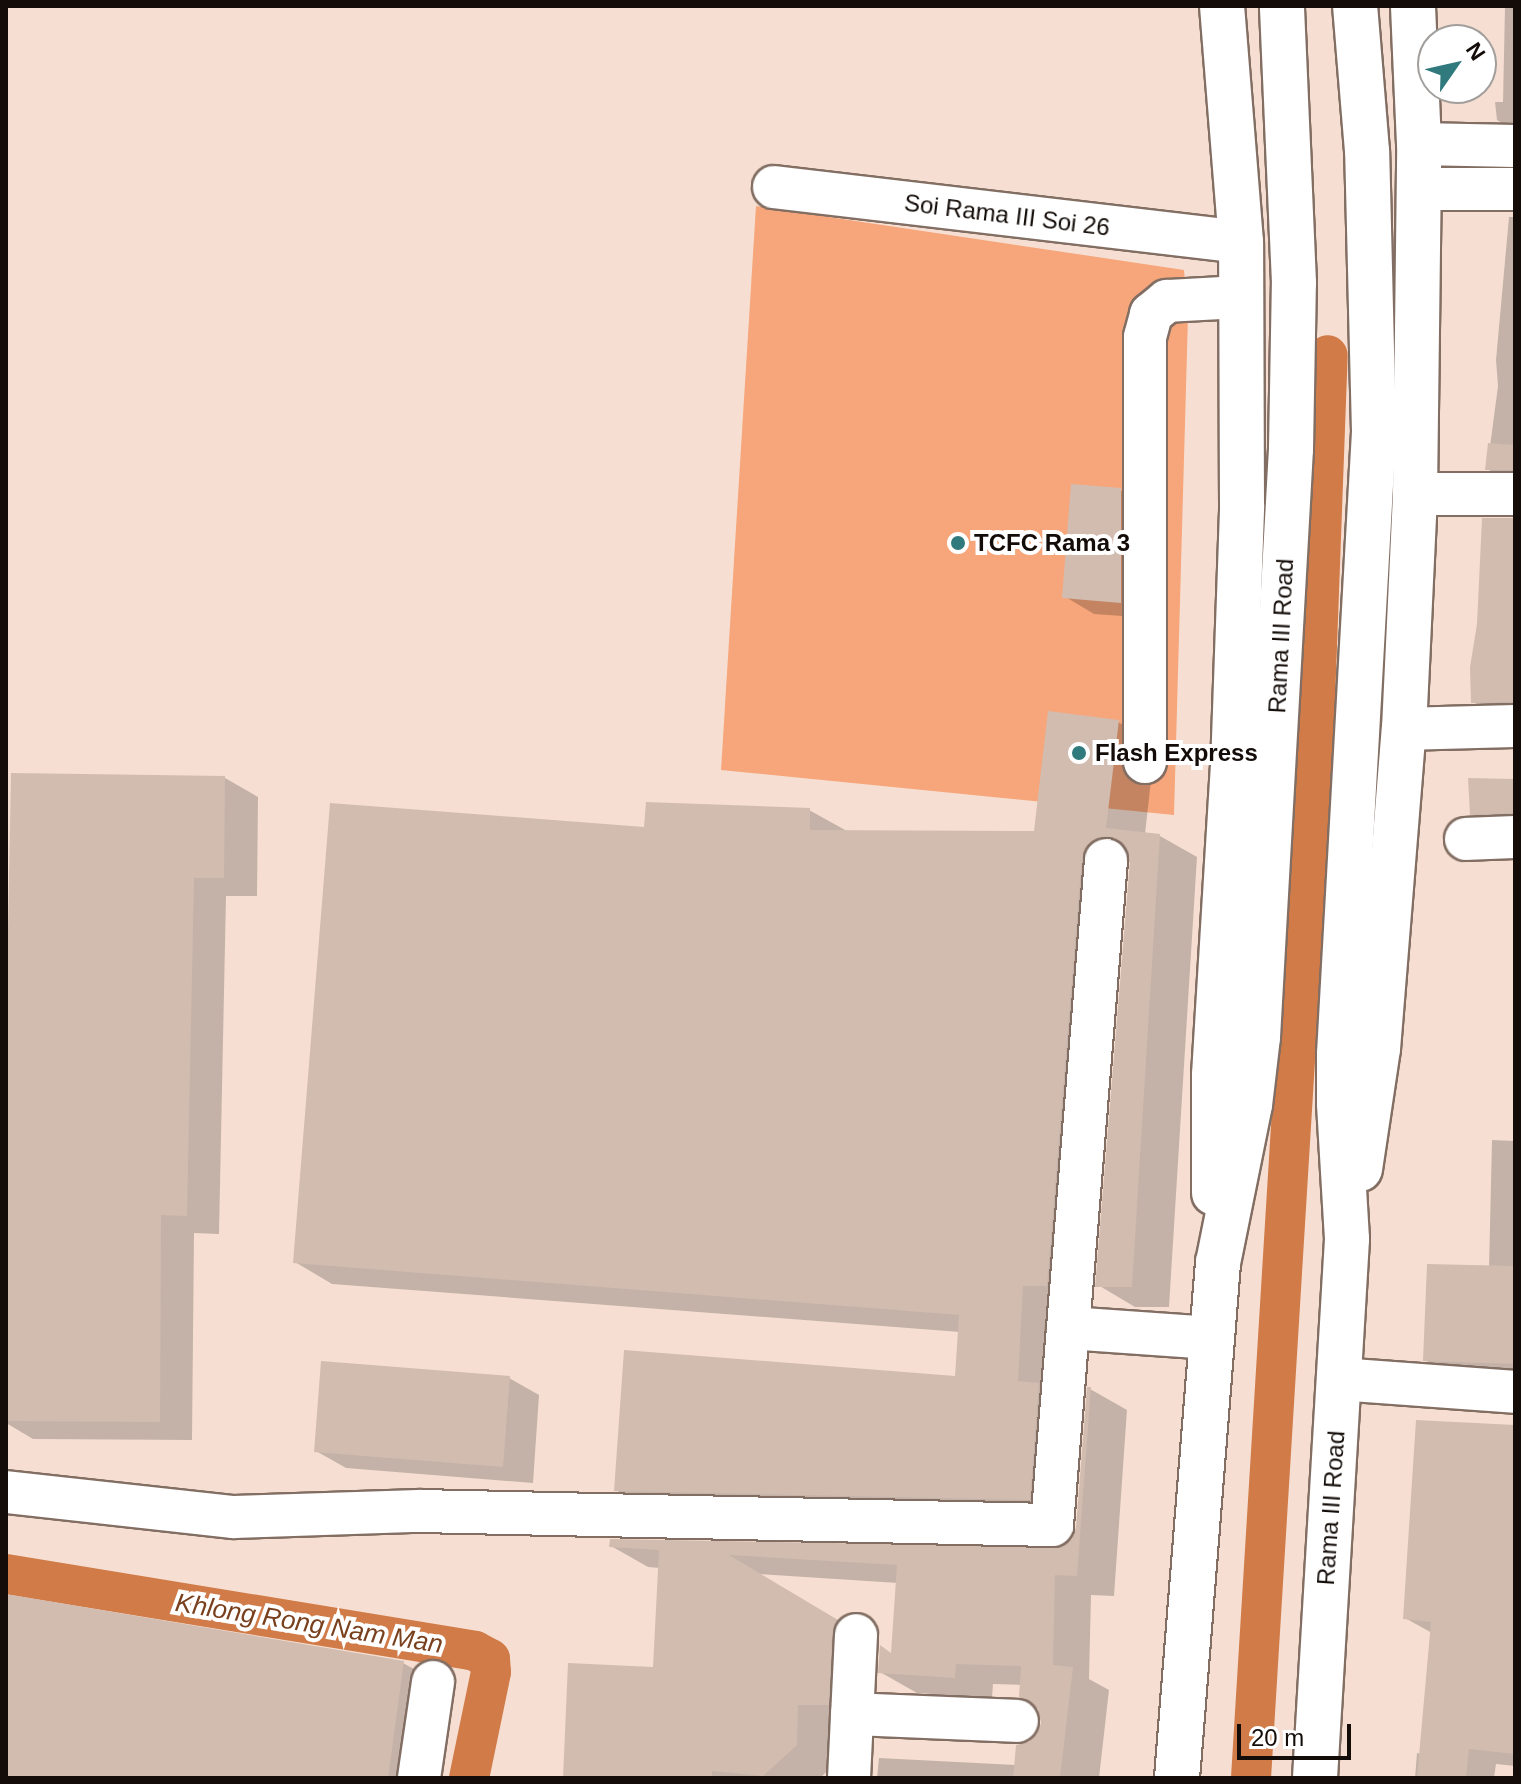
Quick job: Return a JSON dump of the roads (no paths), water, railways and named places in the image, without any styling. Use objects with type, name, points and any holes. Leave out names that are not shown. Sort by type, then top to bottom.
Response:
[{"type":"main road","name":"Rama III Road","points":[[1177,1778],[1218,1263],[1214,1102],[1239,639],[1241,242],[1222,6]]},
{"type":"main road","name":"Rama III Road","points":[[1218,1263],[1250,1105],[1258,1037],[1291,449],[1294,283],[1282,6]]},
{"type":"main road","name":"Rama III Road","points":[[1347,1239],[1339,1054],[1374,432],[1367,151],[1355,6]]},
{"type":"main road","name":"Rama III Road","points":[[1315,1778],[1347,1239],[1378,1049],[1404,729],[1415,494],[1419,189],[1413,6]]},
{"type":"street","points":[[1419,144],[1515,146]]},
{"type":"street","name":"Soi Rama III Soi 26","points":[[774,187],[1241,242]]},
{"type":"street","points":[[1419,189],[1515,189]]},
{"type":"street","points":[[1145,762],[1145,337],[1151,314],[1167,301],[1242,297]]},
{"type":"street","points":[[1415,494],[1515,494]]},
{"type":"street","points":[[1404,729],[1515,726]]},
{"type":"street","points":[[1466,839],[1515,837]]},
{"type":"street","points":[[6,1492],[234,1517],[419,1511],[1052,1525],[1106,860]]},
{"type":"street","points":[[1068,1328],[1212,1338]]},
{"type":"street","points":[[1339,1379],[1515,1392]]},
{"type":"street","points":[[849,1778],[856,1635]]},
{"type":"street","points":[[419,1778],[433,1682]]},
{"type":"street","points":[[852,1714],[1017,1721]]},
{"type":"waterway","points":[[1251,1778],[1312,783],[1328,355]]},
{"type":"waterway","name":"Khlong Rong Nam Man","points":[[6,1574],[475,1651],[490,1659],[491,1672],[469,1778]]},
{"type":"place","name":"TCFC Rama 3","points":[[958,543]]},
{"type":"place","name":"Flash Express","points":[[1079,753]]}]
